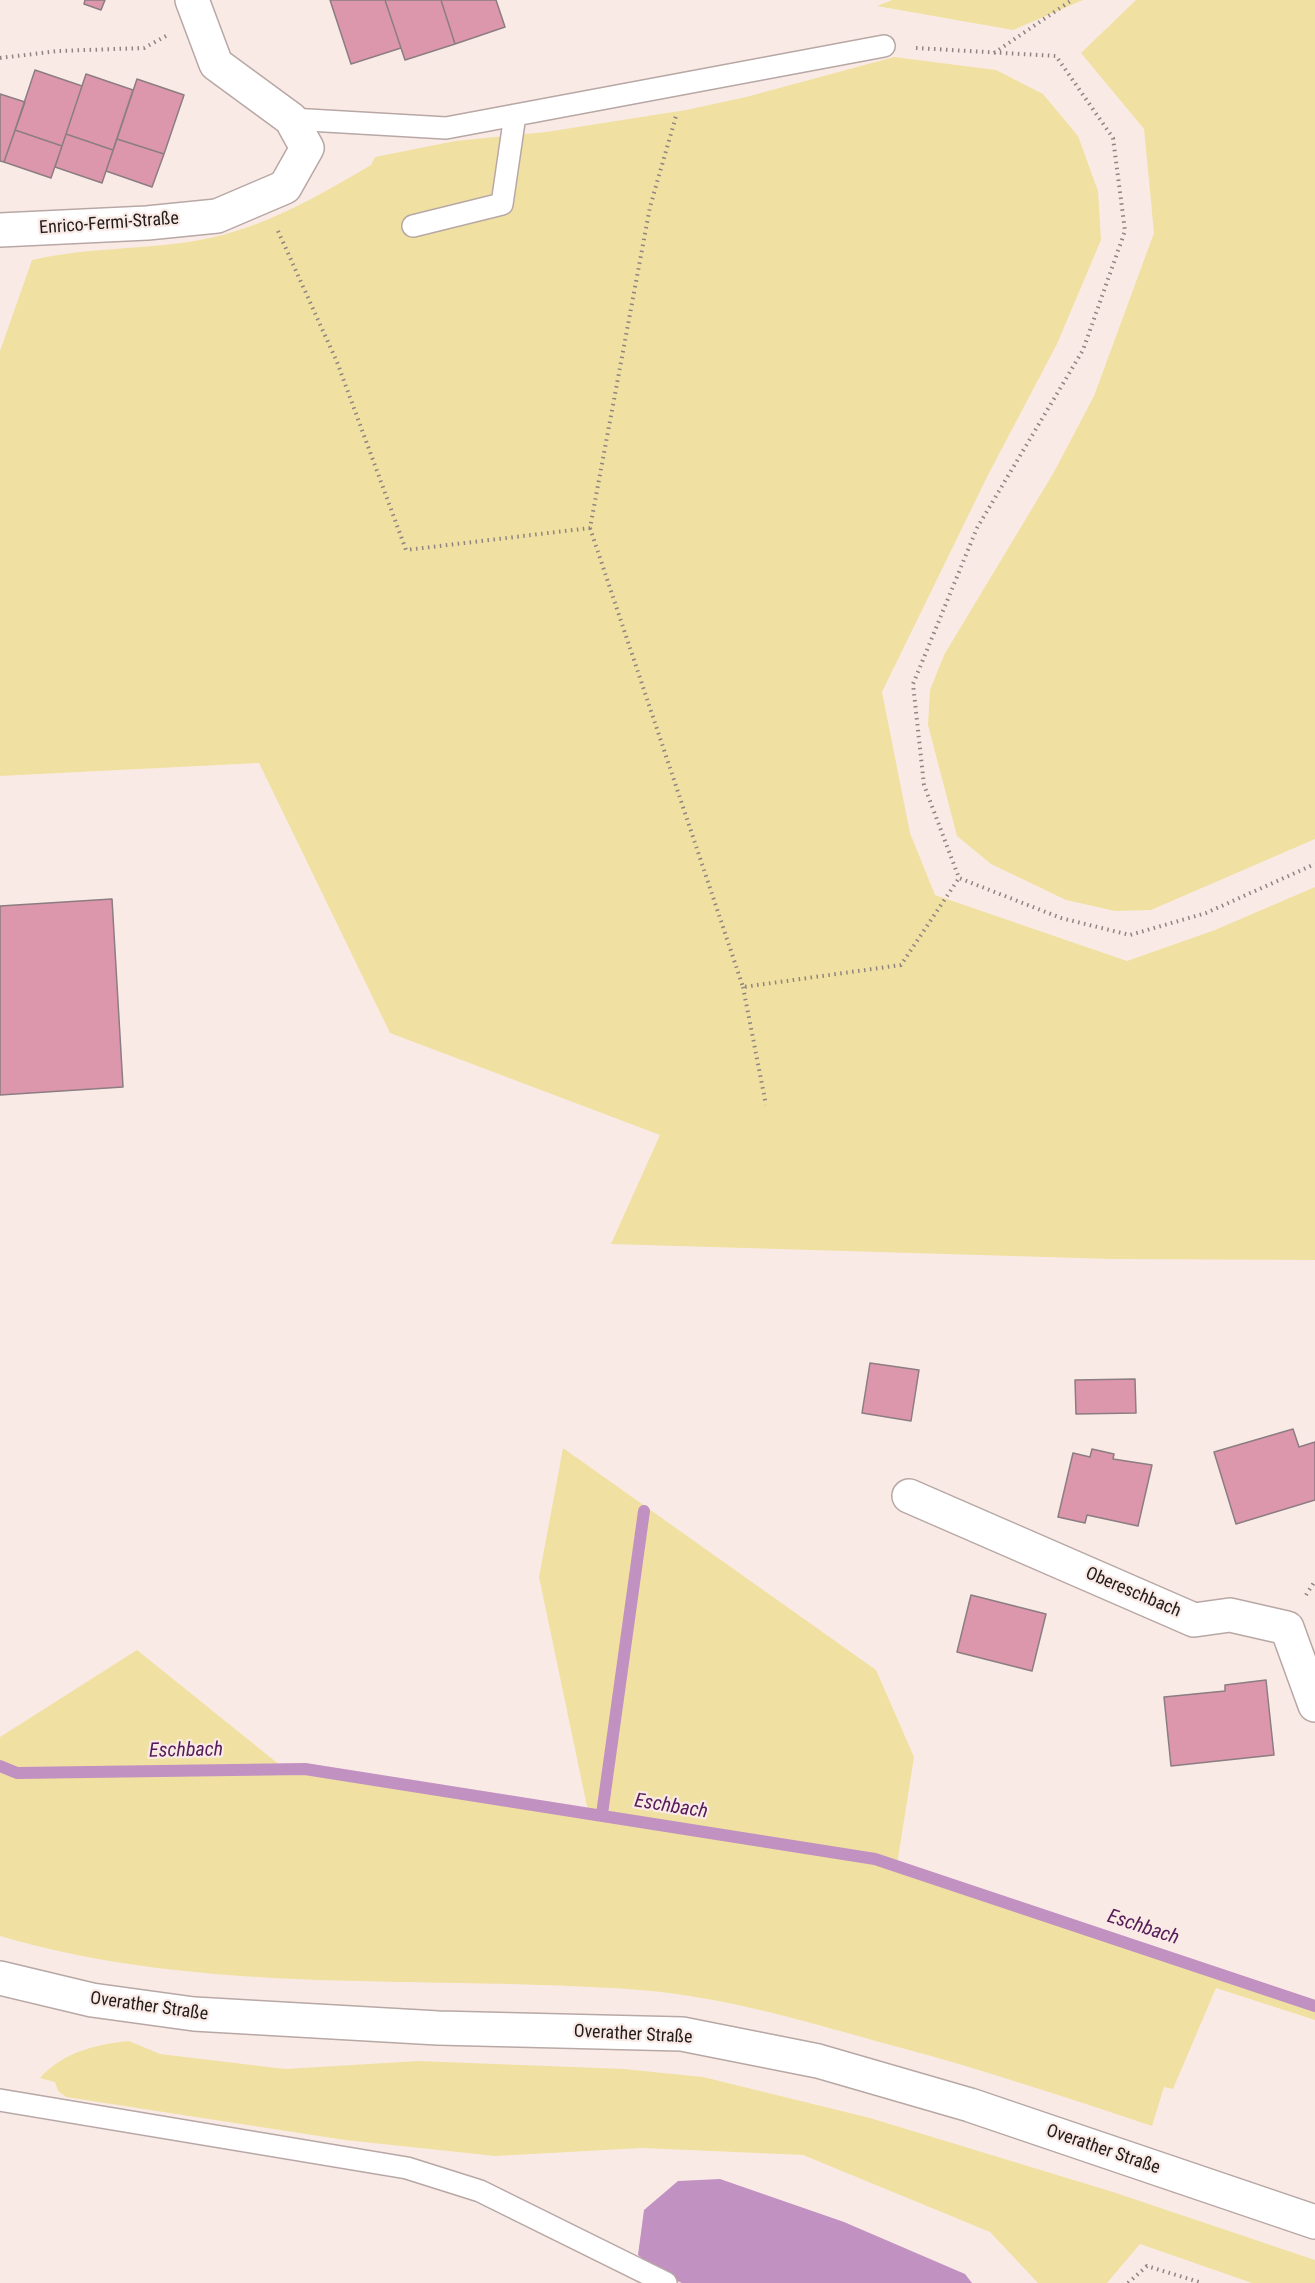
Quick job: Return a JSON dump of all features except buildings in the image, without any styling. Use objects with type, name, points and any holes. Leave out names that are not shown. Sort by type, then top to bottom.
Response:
[{"type":"main road","points":[[192,0],[216,64],[291,119]]},
{"type":"main road","name":"Enrico-Fermi-Straße","points":[[0,230],[147,223],[217,216],[285,187],[307,148],[291,119]]},
{"type":"main road","name":"Obereschbach","points":[[909,1496],[1194,1620],[1230,1615],[1287,1628],[1315,1705]]},
{"type":"main road","name":"Overather Straße","points":[[0,1978],[92,2000],[194,2014],[438,2028],[682,2034],[818,2061],[970,2105],[1315,2223]]},
{"type":"lane","points":[[291,119],[446,128],[884,46]]},
{"type":"lane","points":[[413,226],[502,204],[515,115]]},
{"type":"lane","points":[[0,2100],[407,2168],[480,2191],[666,2283]]},
{"type":"path","points":[[994,53],[1072,0]]},
{"type":"path","points":[[884,46],[1056,56],[1113,138],[1125,231],[1083,350],[977,528],[913,684],[924,785],[959,878],[1061,918],[1130,935],[1206,913],[1315,864]]},
{"type":"path","points":[[0,58],[58,51],[144,48]]},
{"type":"path","points":[[685,84],[650,207],[590,528],[743,987],[766,1105]]},
{"type":"path","points":[[262,196],[337,362],[406,550],[590,528]]},
{"type":"path","points":[[743,987],[901,965],[959,878]]},
{"type":"path","points":[[1128,2283],[1147,2266],[1202,2283]]},
{"type":"shaded area","points":[[892,0],[1083,0],[1013,30],[877,6]]},
{"type":"shaded area","points":[[1136,0],[1315,0],[1315,839],[1151,910],[1115,911],[1066,900],[991,864],[957,836],[928,725],[930,690],[944,655],[1054,472],[1094,396],[1154,233],[1144,129],[1081,53]]},
{"type":"shaded area","points":[[894,57],[996,70],[1043,94],[1078,136],[1098,191],[1101,240],[1057,344],[988,475],[882,692],[910,833],[935,895],[1127,961],[1215,930],[1315,887],[1315,1260],[1112,1259],[611,1244],[660,1135],[390,1033],[259,763],[0,776],[0,351],[32,260],[74,253],[179,243],[223,235],[246,228],[310,200],[371,165],[375,157],[455,141],[546,132],[686,110],[746,97]]},
{"type":"shaded area","points":[[563,1448],[876,1670],[914,1757],[896,1871],[1315,2009],[1315,2020],[1216,1988],[1173,2089],[1164,2087],[1152,2126],[930,2056],[770,2012],[706,1999],[640,1990],[560,1986],[237,1976],[157,1968],[78,1955],[0,1936],[0,1737],[137,1650],[281,1766],[589,1816],[539,1577]]},
{"type":"shaded area","points":[[129,2041],[160,2054],[285,2069],[419,2061],[624,2069],[703,2077],[870,2118],[1113,2192],[1315,2260],[1315,2283],[1252,2283],[1140,2244],[1107,2283],[1038,2283],[990,2232],[803,2155],[642,2148],[495,2156],[345,2140],[66,2097],[58,2091],[55,2082],[40,2078],[59,2062],[81,2051],[105,2044]]},
{"type":"shaded area","points":[[720,2179],[844,2222],[965,2274],[972,2283],[682,2283],[661,2274],[638,2255],[644,2210],[678,2181]]},
{"type":"waterway","points":[[602,1814],[644,1511]]},
{"type":"waterway","name":"Eschbach","points":[[0,1766],[17,1773],[305,1769],[875,1859],[1315,2006]]}]
